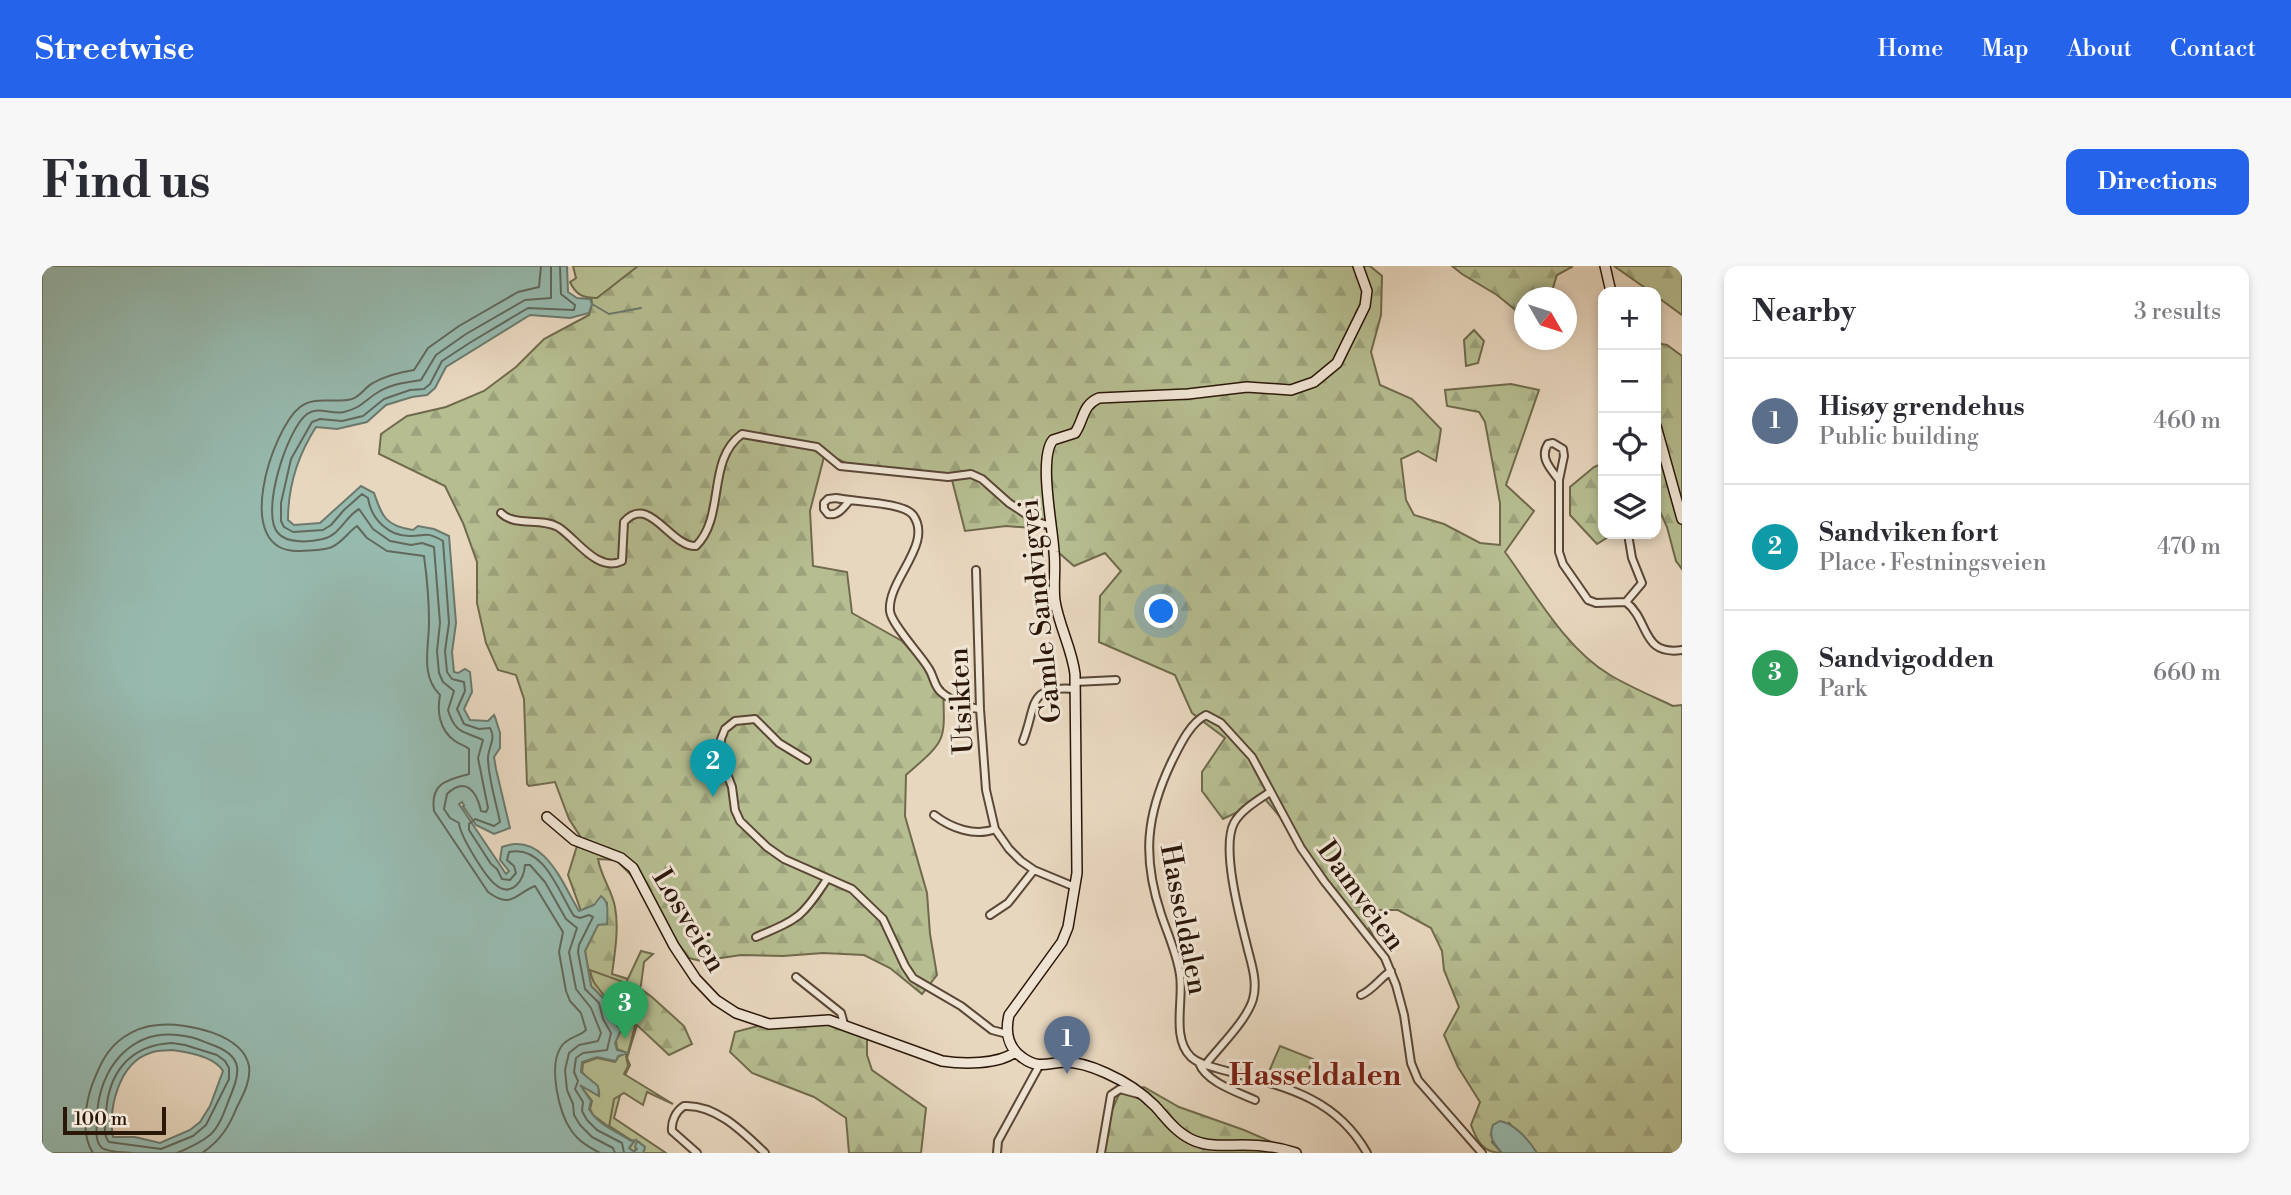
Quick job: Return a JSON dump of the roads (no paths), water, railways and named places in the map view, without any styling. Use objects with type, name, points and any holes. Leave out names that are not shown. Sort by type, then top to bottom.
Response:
[{"type":"street","name":"Gamle Sandvigvei","points":[[1007,1034],[1009,1016],[1065,935],[1075,887],[1075,685],[1071,651],[1055,599],[1048,448],[1053,440],[1075,433],[1091,401],[1112,396],[1188,394],[1248,387],[1291,390],[1314,382],[1336,363],[1365,306],[1367,292],[1358,266]]},
{"type":"street","points":[[1605,266],[1610,287]]},
{"type":"street","points":[[500,513],[509,519],[549,523],[566,533],[592,557],[613,564],[620,564],[624,558],[624,522],[639,513],[649,516],[681,542],[693,547],[706,531],[724,458],[731,444],[742,434],[817,447],[840,466],[948,477],[971,474],[982,479],[1009,503],[1038,522],[1051,526]]},
{"type":"street","points":[[1559,480],[1544,458],[1548,444],[1553,443],[1563,449],[1564,456],[1559,480],[1559,552],[1563,564],[1588,600],[1596,603],[1626,602],[1634,610],[1654,645],[1667,651],[1682,650]]},
{"type":"street","points":[[1661,444],[1682,519]]},
{"type":"street","points":[[849,501],[901,507],[912,513],[919,526],[919,538],[896,586],[890,611],[895,623],[931,672],[936,687],[944,695],[980,709]]},
{"type":"street","points":[[1626,602],[1642,583],[1632,558],[1629,539]]},
{"type":"street","name":"Utsikten","points":[[976,570],[980,709],[986,790],[995,829],[1009,849],[1034,870],[1075,887]]},
{"type":"street","points":[[1023,740],[1031,713],[1041,693],[1054,688],[1116,680]]},
{"type":"street","name":"Damveien","points":[[1200,718],[1212,716],[1252,757],[1301,848],[1370,937],[1391,971],[1404,1014],[1411,1062],[1418,1080],[1482,1153]]},
{"type":"street","name":"Hasseldalen","points":[[1200,718],[1178,750],[1162,783],[1150,818],[1148,846],[1151,880],[1179,969],[1183,1047],[1203,1063],[1200,1067],[1221,1084],[1255,1100]]},
{"type":"street","points":[[807,760],[779,743],[755,719],[735,721],[725,729],[721,738],[721,758],[732,787],[735,810],[740,821],[784,859],[852,889],[883,919],[913,978],[961,1006],[992,1030],[1007,1034],[1015,1052],[1027,1061],[1039,1066],[1062,1062],[1082,1065],[1120,1080],[1140,1093],[1180,1133],[1204,1149],[1258,1145],[1296,1153]]},
{"type":"street","points":[[1270,792],[1239,816],[1229,840],[1239,915],[1253,968],[1253,1000],[1245,1015],[1203,1063],[1320,1102],[1351,1130],[1367,1153]]},
{"type":"street","points":[[934,816],[967,831],[978,833],[995,829]]},
{"type":"street","name":"Losveien","points":[[547,817],[574,840],[621,858],[633,868],[674,946],[696,979],[716,1000],[736,1013],[762,1023],[830,1020],[942,1061],[958,1063],[1003,1058],[1015,1052]]},
{"type":"street","points":[[990,915],[1008,903],[1034,870]]},
{"type":"street","points":[[756,937],[793,921],[802,914],[827,879]]},
{"type":"street","points":[[1362,995],[1391,971]]},
{"type":"street","points":[[796,976],[841,1013],[844,1024]]},
{"type":"street","points":[[997,1153],[999,1141],[1039,1066]]},
{"type":"street","points":[[1101,1153],[1111,1095],[1120,1089],[1140,1093]]},
{"type":"street","points":[[697,1153],[672,1131],[674,1116],[684,1106],[708,1110],[729,1122],[765,1153]]},
{"type":"water","points":[[42,266],[567,266],[568,292],[577,298],[590,299],[592,304],[589,313],[570,318],[530,315],[446,367],[435,388],[427,395],[386,405],[367,422],[337,429],[316,427],[295,472],[288,520],[294,525],[320,523],[361,486],[374,493],[382,514],[390,523],[413,530],[418,526],[434,529],[449,536],[456,623],[452,652],[454,672],[465,669],[470,672],[472,692],[464,709],[470,720],[488,721],[494,715],[495,717],[500,733],[500,748],[494,757],[510,828],[494,834],[476,825],[462,802],[459,804],[506,874],[509,871],[500,860],[502,847],[517,844],[529,846],[550,862],[579,911],[594,905],[601,896],[606,902],[607,924],[598,925],[585,951],[591,986],[605,1000],[609,1016],[621,1030],[615,1043],[617,1050],[627,1053],[618,1056],[616,1061],[597,1057],[582,1062],[581,1072],[598,1086],[599,1096],[580,1085],[591,1101],[589,1109],[593,1115],[631,1141],[635,1140],[629,1148],[634,1152],[637,1149],[637,1141],[645,1147],[643,1153],[42,1153]],"holes":[[[172,1050],[208,1059],[223,1071],[210,1106],[200,1122],[190,1130],[160,1143],[135,1137],[113,1137],[114,1100],[123,1076],[139,1058],[153,1052]]]},
{"type":"water","points":[[1500,1121],[1521,1133],[1537,1153],[1502,1153],[1494,1143],[1491,1133],[1493,1125]]},
{"type":"waterway","points":[[592,304],[609,314],[641,308]]},
{"type":"place","name":"Sandviken fort","points":[[713,797]]},
{"type":"place","name":"Sandvigodden","points":[[625,1039]]},
{"type":"place","name":"Hisøy grendehus","points":[[1067,1074]]},
{"type":"district","name":"Hasseldalen","points":[[1315,1075]]}]
